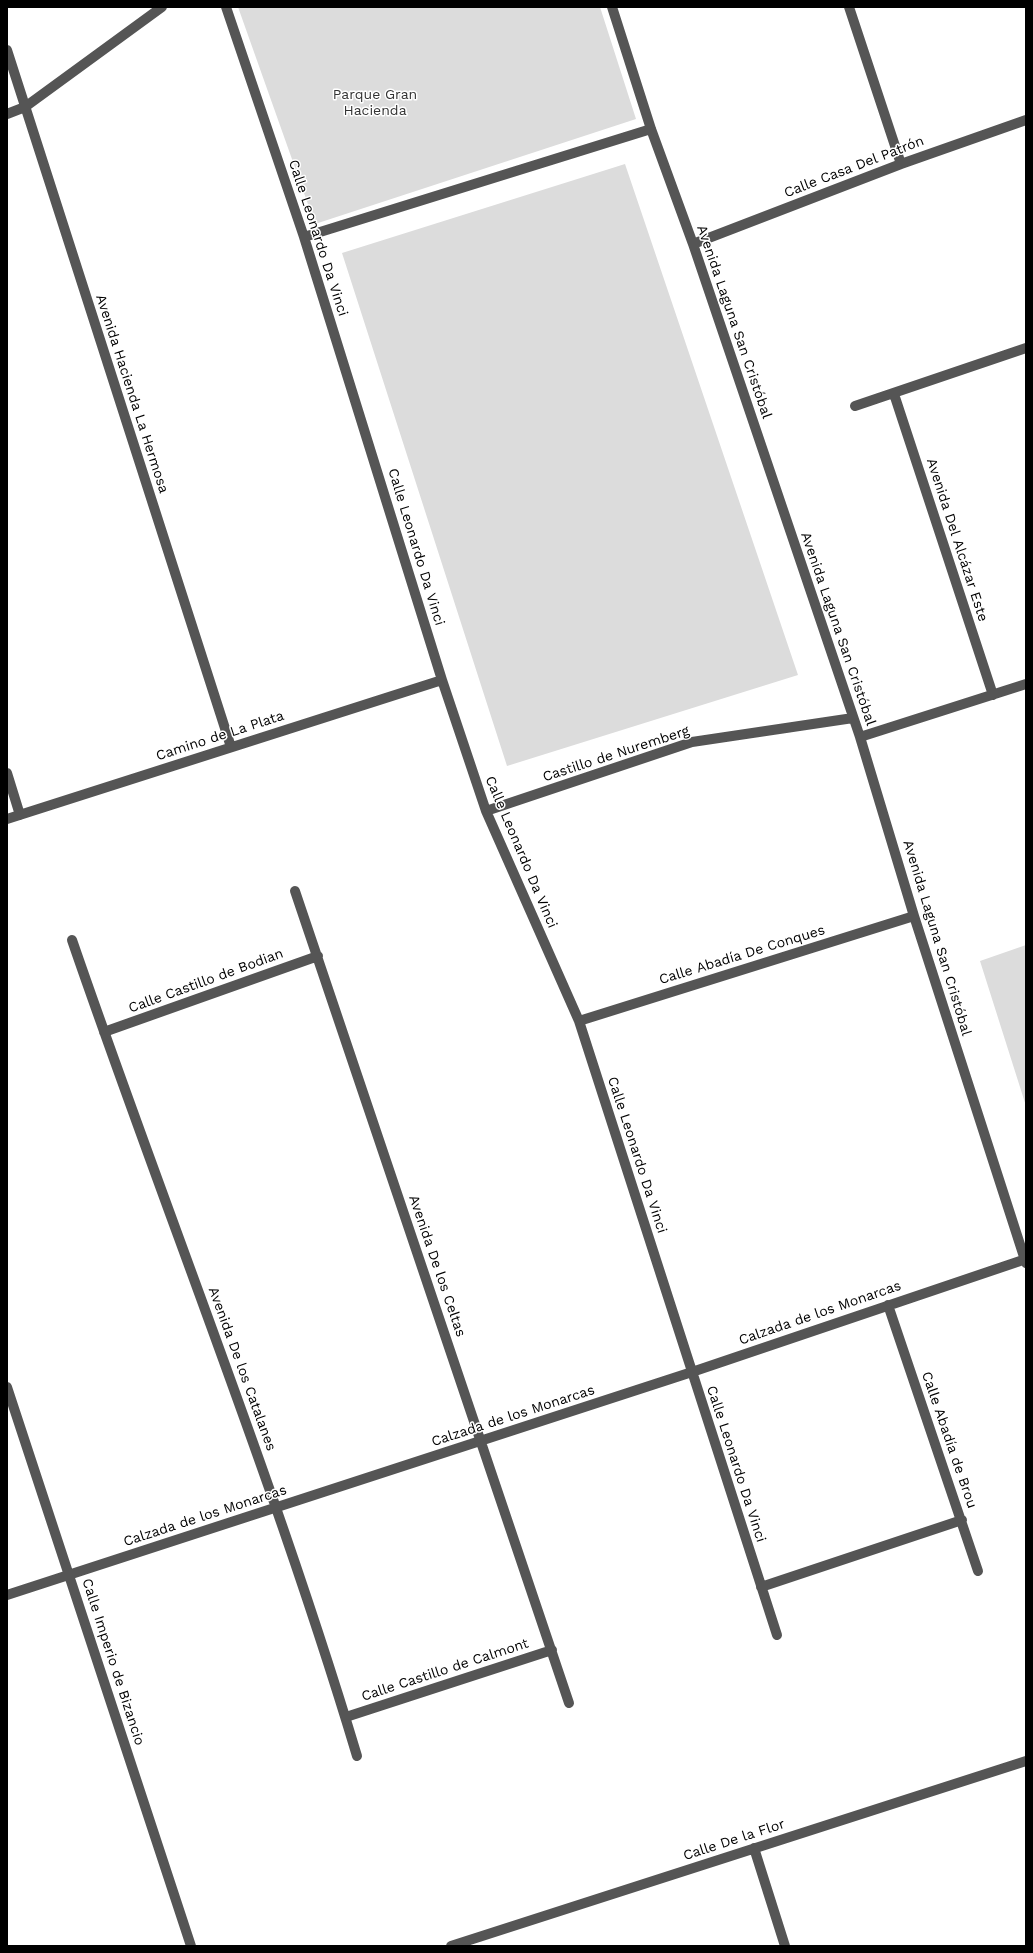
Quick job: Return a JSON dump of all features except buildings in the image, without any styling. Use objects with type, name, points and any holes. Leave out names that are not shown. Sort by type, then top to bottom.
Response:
[{"type":"street","points":[[7,114],[25,107],[162,7]]},
{"type":"street","name":"Calle Leonardo Da Vinci","points":[[226,7],[304,237],[442,680],[486,811],[579,1021],[777,1636]]},
{"type":"street","name":"Avenida Laguna San Cristóbal","points":[[612,7],[651,129],[693,244],[860,737],[914,916],[1026,1260]]},
{"type":"street","points":[[849,7],[902,164]]},
{"type":"street","name":"Avenida Hacienda La Hermosa","points":[[7,50],[231,747]]},
{"type":"street","name":"Calle Casa Del Patrón","points":[[693,244],[902,164],[1026,120]]},
{"type":"street","points":[[304,237],[651,129]]},
{"type":"street","points":[[855,406],[1026,348]]},
{"type":"street","name":"Avenida Del Alcázar Este","points":[[894,394],[993,695]]},
{"type":"street","name":"Camino de La Plata","points":[[7,819],[442,680]]},
{"type":"street","points":[[860,737],[1026,684]]},
{"type":"street","name":"Castillo de Nuremberg","points":[[486,811],[692,742],[853,718]]},
{"type":"street","points":[[7,773],[20,815]]},
{"type":"street","name":"Avenida De los Celtas","points":[[296,891],[569,1703]]},
{"type":"street","name":"Calle Abadía De Conques","points":[[579,1021],[914,916]]},
{"type":"street","name":"Avenida De los Catalanes","points":[[72,940],[104,1032],[278,1508],[346,1717],[357,1756]]},
{"type":"street","name":"Calle Castillo de Bodian","points":[[104,1032],[318,956]]},
{"type":"street","name":"Calzada de los Monarcas","points":[[7,1596],[69,1574],[481,1442],[1026,1260]]},
{"type":"street","name":"Calle Abadía de Brou","points":[[761,1587],[962,1520],[888,1305]]},
{"type":"street","name":"Calle Imperio de Bizancio","points":[[7,1388],[192,1946]]},
{"type":"street","points":[[962,1520],[978,1571]]},
{"type":"street","name":"Calle Castillo de Calmont","points":[[346,1717],[552,1650]]},
{"type":"street","name":"Calle De la Flor","points":[[451,1946],[1026,1761]]},
{"type":"street","points":[[754,1848],[785,1946]]},
{"type":"green space","name":"Parque Gran Hacienda","points":[[238,7],[600,7],[636,119],[315,224]]},
{"type":"green space","points":[[625,164],[798,675],[507,766],[342,253]]},
{"type":"green space","points":[[1026,945],[1026,1106],[980,961]]}]
